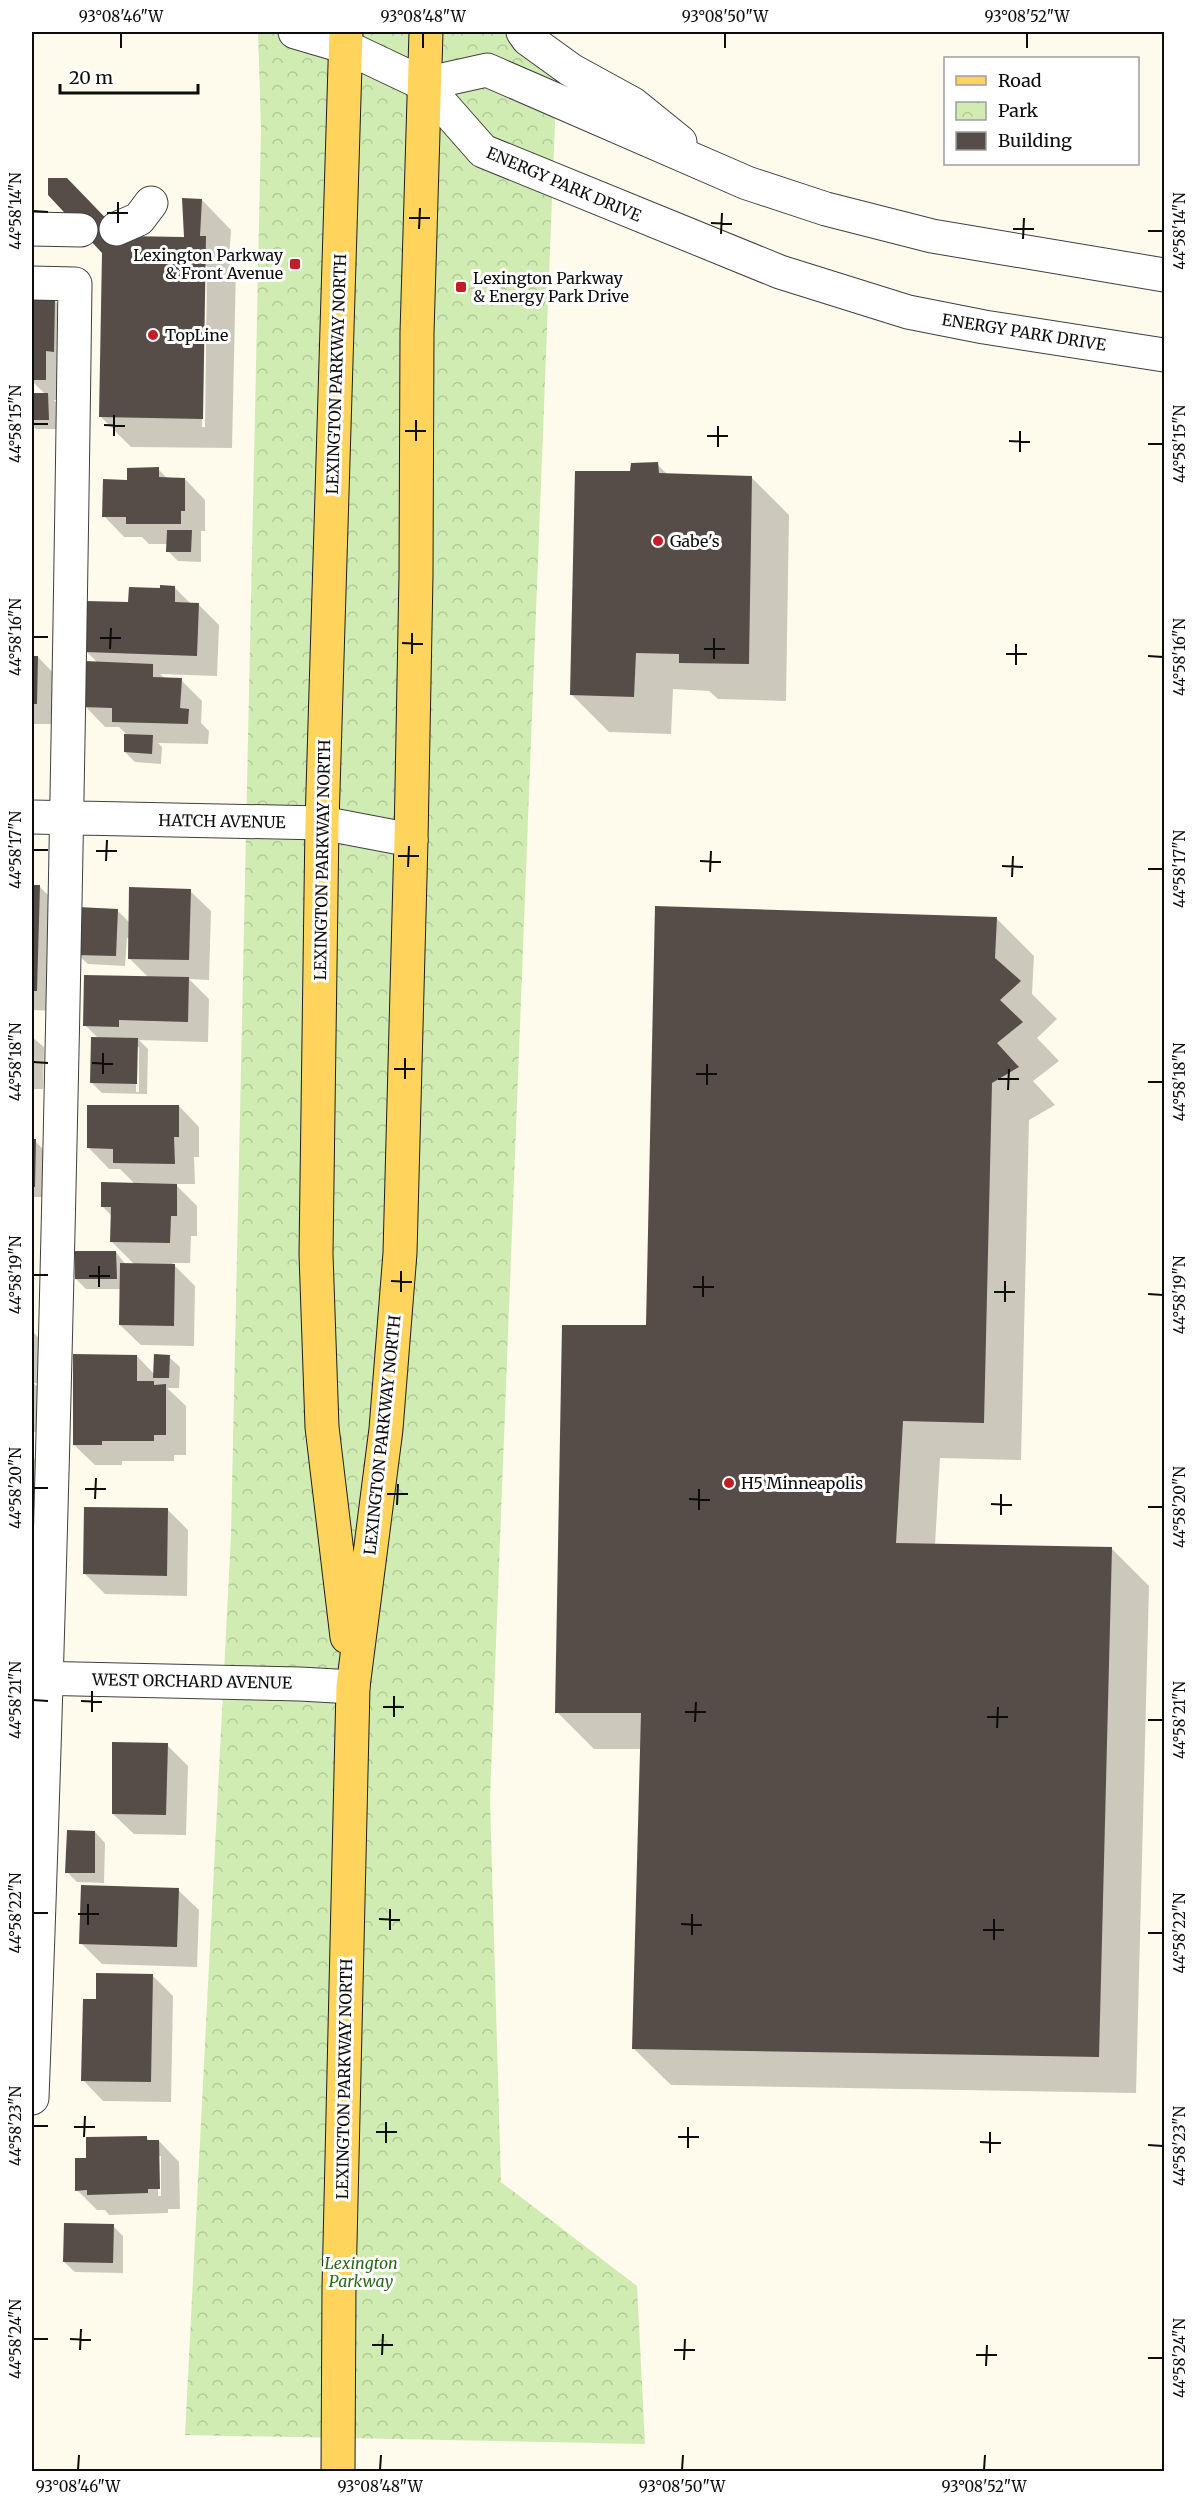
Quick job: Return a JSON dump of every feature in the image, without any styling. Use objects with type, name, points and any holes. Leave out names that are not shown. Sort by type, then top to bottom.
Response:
[{"type":"main road","name":"LEXINGTON PARKWAY NORTH","points":[[338,2472],[339,2275],[353,1687],[386,1429],[400,1254],[416,575],[417,333],[426,32]]},
{"type":"main road","name":"LEXINGTON PARKWAY NORTH","points":[[346,39],[322,823],[316,1254],[322,1427],[353,1687]]},
{"type":"street","points":[[295,32],[346,39],[424,84],[487,70],[714,169],[826,209],[932,236],[1164,275]]},
{"type":"street","points":[[523,32],[528,39],[571,70],[633,104],[714,169]]},
{"type":"street","name":"ENERGY PARK DRIVE","points":[[424,84],[483,152],[780,272],[908,312],[984,327],[1164,355]]},
{"type":"street","points":[[116,228],[139,219],[150,203]]},
{"type":"street","points":[[32,229],[81,230]]},
{"type":"street","points":[[32,283],[75,284],[68,818],[40,1678],[32,2098]]},
{"type":"street","name":"HATCH AVENUE","points":[[32,817],[322,823],[411,840]]},
{"type":"street","name":"WEST ORCHARD AVENUE","points":[[40,1678],[353,1687]]},
{"type":"green space","name":"Lexington Parkway","points":[[258,32],[546,32],[558,45],[490,1799],[501,2182],[637,2286],[645,2444],[185,2435],[231,1535],[261,130]]},
{"type":"building","name":"TopLine","points":[[48,178],[67,178],[123,236],[184,237],[182,198],[202,199],[200,236],[206,236],[203,419],[99,417],[102,253],[48,195]]},
{"type":"building","points":[[32,299],[55,299],[54,352],[46,351],[46,380],[32,380]]},
{"type":"building","points":[[32,393],[48,393],[49,420],[32,420]]},
{"type":"building","points":[[658,462],[659,473],[752,476],[749,664],[679,663],[679,654],[636,653],[634,697],[570,695],[575,471],[630,471],[631,463]]},
{"type":"building","points":[[159,467],[159,477],[185,478],[185,511],[181,511],[181,524],[126,524],[126,517],[102,517],[103,479],[127,480],[127,468]]},
{"type":"building","points":[[167,530],[192,530],[191,552],[166,552]]},
{"type":"building","points":[[160,585],[175,586],[175,602],[199,603],[197,656],[85,652],[86,601],[128,602],[129,587],[160,588]]},
{"type":"building","points":[[32,656],[38,656],[37,704],[32,704]]},
{"type":"building","points":[[85,661],[153,664],[153,677],[182,678],[180,708],[189,709],[188,724],[112,722],[112,708],[83,707]]},
{"type":"building","points":[[124,734],[153,735],[152,754],[124,752]]},
{"type":"building","points":[[32,885],[40,885],[37,991],[32,991]]},
{"type":"building","points":[[129,887],[191,889],[189,960],[128,959]]},
{"type":"building","name":"H5 Minneapolis","points":[[655,906],[997,917],[995,958],[1021,981],[1000,1000],[1023,1022],[997,1043],[1019,1067],[992,1083],[984,1423],[903,1421],[896,1543],[1112,1547],[1099,2057],[632,2049],[641,1713],[555,1713],[562,1325],[646,1325]]},
{"type":"building","points":[[78,907],[118,909],[116,956],[76,955]]},
{"type":"building","points":[[84,975],[189,977],[188,1022],[119,1020],[119,1027],[83,1026]]},
{"type":"building","points":[[32,1036],[34,1036],[34,1083],[32,1082]]},
{"type":"building","points":[[91,1037],[138,1038],[137,1084],[90,1083]]},
{"type":"building","points":[[87,1105],[179,1105],[179,1137],[174,1137],[175,1164],[113,1163],[113,1149],[87,1148]]},
{"type":"building","points":[[32,1139],[36,1139],[35,1187],[32,1187]]},
{"type":"building","points":[[101,1182],[177,1184],[177,1216],[171,1216],[170,1243],[110,1242],[111,1207],[101,1207]]},
{"type":"building","points":[[75,1251],[116,1251],[117,1279],[75,1279]]},
{"type":"building","points":[[120,1263],[175,1264],[174,1326],[119,1325]]},
{"type":"building","points":[[73,1354],[137,1355],[137,1381],[154,1381],[154,1385],[166,1384],[166,1435],[154,1435],[154,1441],[102,1441],[102,1445],[73,1445]]},
{"type":"building","points":[[154,1354],[170,1355],[169,1378],[153,1378]]},
{"type":"building","points":[[84,1507],[168,1508],[167,1576],[83,1574]]},
{"type":"building","points":[[112,1742],[168,1743],[166,1815],[112,1814]]},
{"type":"building","points":[[67,1830],[95,1831],[95,1873],[65,1873]]},
{"type":"building","points":[[81,1885],[179,1888],[177,1947],[79,1944]]},
{"type":"building","points":[[96,1973],[153,1974],[151,2082],[81,2081],[83,1999],[96,1999]]},
{"type":"building","points":[[147,2136],[147,2140],[159,2140],[160,2189],[148,2189],[148,2193],[87,2195],[87,2190],[75,2191],[75,2158],[86,2158],[86,2137]]},
{"type":"building","points":[[64,2223],[114,2224],[113,2263],[63,2262]]},
{"type":"place","name":"Lexington Parkway & Front Avenue","points":[[295,264]]},
{"type":"place","name":"Lexington Parkway & Energy Park Drive","points":[[461,287]]},
{"type":"place","name":"TopLine","points":[[153,335]]},
{"type":"place","name":"Gabe's","points":[[658,541]]},
{"type":"place","name":"H5 Minneapolis","points":[[729,1483]]}]
